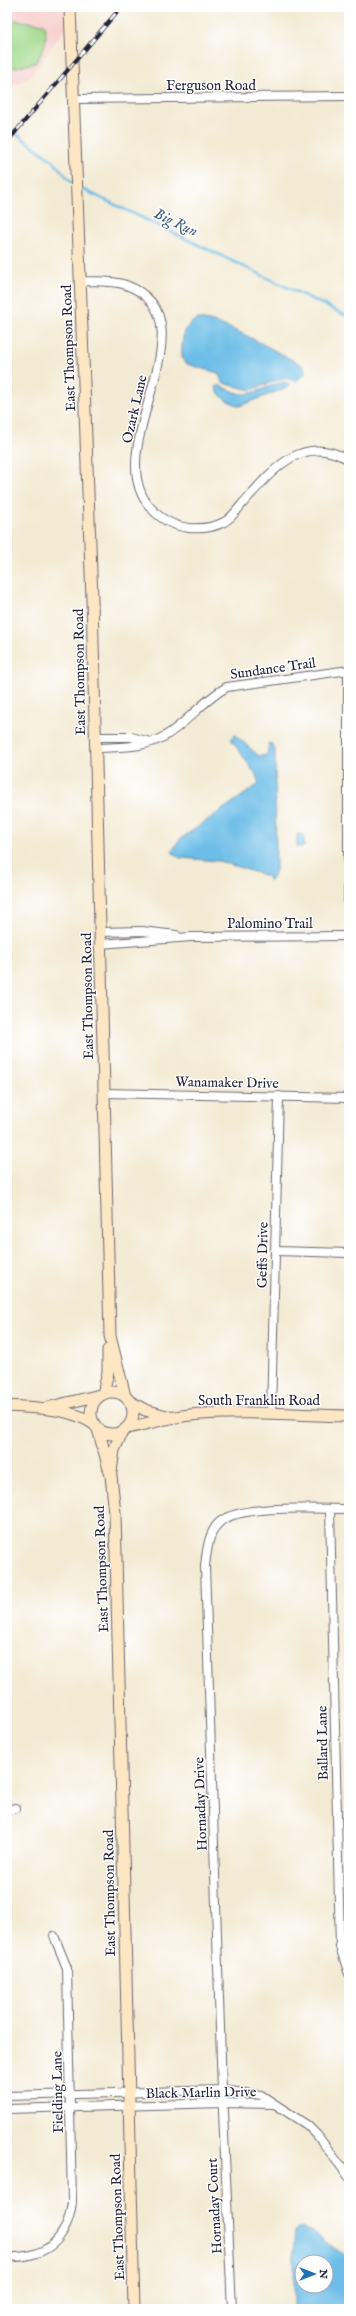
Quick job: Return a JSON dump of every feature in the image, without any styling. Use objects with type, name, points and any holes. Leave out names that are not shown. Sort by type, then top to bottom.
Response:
[{"type":"main road","name":"East Thompson Road","points":[[70,7],[96,742],[110,1336],[108,1372],[102,1394]]},
{"type":"main road","name":"East Thompson Road","points":[[110,1336],[127,1398]]},
{"type":"main road","points":[[7,1406],[45,1408],[76,1414],[110,1434],[124,1430],[133,1416],[127,1398],[116,1392],[45,1408]]},
{"type":"main road","points":[[96,1426],[91,1408],[102,1394]]},
{"type":"main road","name":"South Franklin Road","points":[[127,1398],[145,1410],[170,1417]]},
{"type":"main road","name":"South Franklin Road","points":[[124,1430],[170,1417],[206,1414],[349,1416]]},
{"type":"main road","name":"East Thompson Road","points":[[96,1426],[111,1476],[115,1513],[134,2309]]},
{"type":"main road","name":"East Thompson Road","points":[[111,1476],[114,1450],[124,1430]]},
{"type":"street","name":"Ferguson Road","points":[[74,99],[349,96]]},
{"type":"street","name":"Ozark Lane","points":[[80,282],[125,284],[142,293],[155,306],[162,323],[162,345],[141,428],[137,453],[141,492],[149,506],[161,519],[177,526],[210,527],[226,522],[282,462],[311,451],[328,451],[349,460]]},
{"type":"street","name":"Sundance Trail","points":[[96,742],[131,737],[147,742],[164,736],[212,695],[228,687],[348,670]]},
{"type":"street","points":[[348,670],[348,936]]},
{"type":"street","name":"Palomino Trail","points":[[100,932],[142,931],[191,937]]},
{"type":"street","name":"Palomino Trail","points":[[100,944],[191,937],[348,936]]},
{"type":"street","name":"Wanamaker Drive","points":[[104,1093],[349,1098]]},
{"type":"street","name":"Geffs Drive","points":[[271,1414],[279,1096]]},
{"type":"street","points":[[275,1251],[349,1253]]},
{"type":"street","points":[[330,1509],[349,1509]]},
{"type":"street","name":"Hornaday Drive","points":[[223,2103],[205,1566],[211,1534],[220,1521],[230,1516],[249,1510],[330,1509]]},
{"type":"street","name":"Ballard Lane","points":[[330,1509],[340,1947],[349,1974]]},
{"type":"street","points":[[7,1810],[16,1808]]},
{"type":"street","name":"Fielding Lane","points":[[7,2257],[29,2256],[42,2252],[54,2244],[64,2232],[70,2219],[72,2202],[67,1968],[54,1936]]},
{"type":"street","name":"Black Marlin Drive","points":[[7,2096],[222,2090],[261,2095],[307,2125],[317,2135],[349,2177]]},
{"type":"street","name":"Black Marlin Drive","points":[[7,2109],[223,2103],[273,2104]]},
{"type":"street","name":"Hornaday Court","points":[[223,2103],[232,2309]]},
{"type":"shaded area","points":[[7,7],[70,7],[71,21],[29,78],[18,83],[7,84]]},
{"type":"green space","points":[[7,19],[44,24],[46,35],[45,45],[35,63],[7,69]]},
{"type":"water","points":[[198,319],[223,325],[250,337],[300,364],[304,367],[305,374],[296,381],[284,378],[250,390],[223,383],[218,373],[187,364],[182,358],[185,330],[192,322]]},
{"type":"water","points":[[285,382],[290,384],[289,387],[239,406],[222,397],[216,388],[218,385],[242,394],[247,394]]},
{"type":"water","points":[[234,734],[259,756],[267,755],[269,743],[272,744],[275,750],[276,871],[270,881],[267,876],[219,861],[180,858],[172,852],[179,840],[259,784],[256,775],[231,739]]},
{"type":"water","points":[[297,834],[304,835],[304,847],[297,847]]},
{"type":"water","points":[[300,2227],[312,2232],[349,2259],[349,2309],[294,2309],[294,2294],[334,2294],[334,2254],[294,2254],[295,2231]]},
{"type":"waterway","name":"Big Run","points":[[7,127],[52,160],[74,185]]},
{"type":"waterway","name":"Big Run","points":[[80,188],[349,317]]},
{"type":"railway","points":[[7,142],[121,7]]}]
